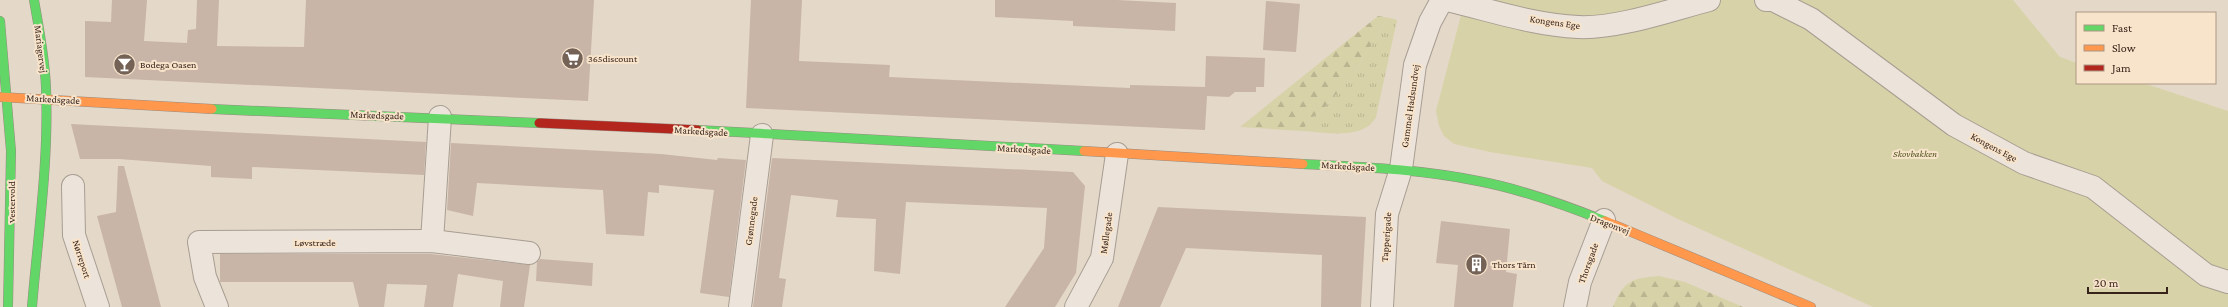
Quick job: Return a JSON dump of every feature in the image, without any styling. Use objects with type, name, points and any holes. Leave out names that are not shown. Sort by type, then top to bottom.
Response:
[{"type":"main road","name":"Mariagervej","points":[[34,0],[43,51],[46,99]]},
{"type":"main road","points":[[0,21],[4,97]]},
{"type":"main road","name":"Markedsgade","points":[[4,97],[200,108],[440,117],[1401,169]]},
{"type":"main road","name":"Vestervold","points":[[4,97],[11,151],[8,307]]},
{"type":"main road","points":[[32,307],[45,152],[46,99]]},
{"type":"main road","name":"Dragonvej","points":[[1401,169],[1479,181],[1549,201],[1604,220],[1811,307]]},
{"type":"street","name":"Gammel Hadsundvej","points":[[1401,169],[1415,65],[1430,22],[1442,0]]},
{"type":"street","name":"Kongens Ege","points":[[1447,0],[1537,21],[1579,27],[1611,24],[1709,0]]},
{"type":"street","name":"Kongens Ege","points":[[1766,0],[1773,0],[1811,19],[1954,125],[2024,163],[2093,187],[2206,274],[2228,282]]},
{"type":"street","points":[[432,241],[440,117]]},
{"type":"street","name":"Grønnegade","points":[[740,307],[762,135]]},
{"type":"street","name":"Møllegade","points":[[1085,304],[1102,258],[1117,154]]},
{"type":"street","name":"Tapperigade","points":[[1382,307],[1387,214],[1401,169]]},
{"type":"street","name":"Nørreport","points":[[73,186],[74,235],[98,307]]},
{"type":"street","name":"Thorsgade","points":[[1576,307],[1580,282],[1604,220]]},
{"type":"street","name":"Løvstræde","points":[[217,307],[205,278],[199,242],[432,241],[529,252]]},
{"type":"green space","name":"Skovbakken","points":[[1465,0],[2013,0],[2060,57],[2076,63],[2076,84],[2146,84],[2228,111],[2228,307],[1873,307],[1680,220],[1602,181],[1592,168],[1490,152],[1454,144],[1444,136],[1439,126],[1436,111]]},
{"type":"green space","points":[[1378,16],[1390,18],[1383,25],[1355,72],[1321,112],[1311,118],[1302,131],[1240,127]]},
{"type":"green space","points":[[1390,18],[1397,20],[1376,117],[1370,125],[1353,132],[1343,133],[1302,131],[1311,118],[1321,112],[1355,72],[1383,25]]},
{"type":"green space","points":[[1659,276],[1685,282],[1743,307],[1613,307],[1621,291],[1630,282],[1642,278]]},
{"type":"building","points":[[112,0],[147,0],[144,41],[187,43],[188,30],[196,29],[197,0],[219,0],[217,46],[304,47],[306,0],[594,0],[588,101],[85,77],[85,21],[111,22]]},
{"type":"building","points":[[751,0],[802,0],[799,61],[890,65],[889,77],[1130,88],[1130,85],[1205,87],[1206,56],[1265,58],[1264,87],[1256,87],[1256,92],[1235,92],[1229,97],[1207,96],[1205,130],[746,108]]},
{"type":"building","points":[[995,0],[1117,0],[1176,3],[1175,31],[1073,26],[1073,21],[995,17]]},
{"type":"building","points":[[1266,1],[1300,4],[1296,52],[1263,50]]},
{"type":"building","points":[[71,124],[426,142],[424,175],[252,167],[252,179],[211,177],[211,166],[119,159],[80,159]]},
{"type":"building","points":[[451,143],[661,154],[717,160],[718,158],[746,160],[729,297],[700,293],[714,190],[659,185],[659,193],[648,192],[644,236],[606,234],[603,190],[477,183],[473,216],[447,210]]},
{"type":"building","points":[[772,158],[1073,172],[1085,186],[1076,273],[1055,307],[1005,307],[1044,248],[1047,208],[906,202],[900,274],[874,271],[876,219],[836,217],[838,200],[791,195],[779,278],[786,279],[782,307],[753,307]]},
{"type":"building","points":[[118,166],[124,166],[161,307],[122,307],[97,216],[116,212]]},
{"type":"building","points":[[1158,207],[1366,217],[1361,307],[1321,307],[1322,255],[1186,248],[1160,307],[1118,307]]},
{"type":"building","name":"Thors Tårn","points":[[1441,221],[1510,229],[1506,272],[1517,274],[1513,307],[1454,307],[1458,265],[1436,263]]},
{"type":"building","points":[[220,254],[431,254],[530,265],[524,307],[500,307],[503,281],[458,274],[453,307],[424,307],[427,285],[387,284],[384,307],[359,307],[353,282],[220,282]]},
{"type":"building","points":[[540,259],[593,263],[592,286],[536,281],[537,262]]},
{"type":"traffic: fast","points":[[32,307],[42,198],[47,115],[42,44],[34,0]]},
{"type":"traffic: fast","points":[[0,21],[11,151],[8,307]]},
{"type":"traffic: fast","points":[[212,109],[539,123]]},
{"type":"traffic: fast","points":[[698,130],[1084,151]]},
{"type":"traffic: fast","points":[[1303,164],[1413,171],[1494,184],[1543,198],[1605,221]]},
{"type":"traffic: slow","points":[[0,97],[212,109]]},
{"type":"traffic: slow","points":[[1084,151],[1303,164]]},
{"type":"traffic: slow","points":[[1605,221],[1811,307]]},
{"type":"traffic: jam","points":[[539,123],[698,130]]},
{"type":"place","name":"365discount","points":[[572,58]]},
{"type":"place","name":"Bodega Oasen","points":[[124,64]]},
{"type":"place","name":"Thors Tårn","points":[[1477,264]]}]
